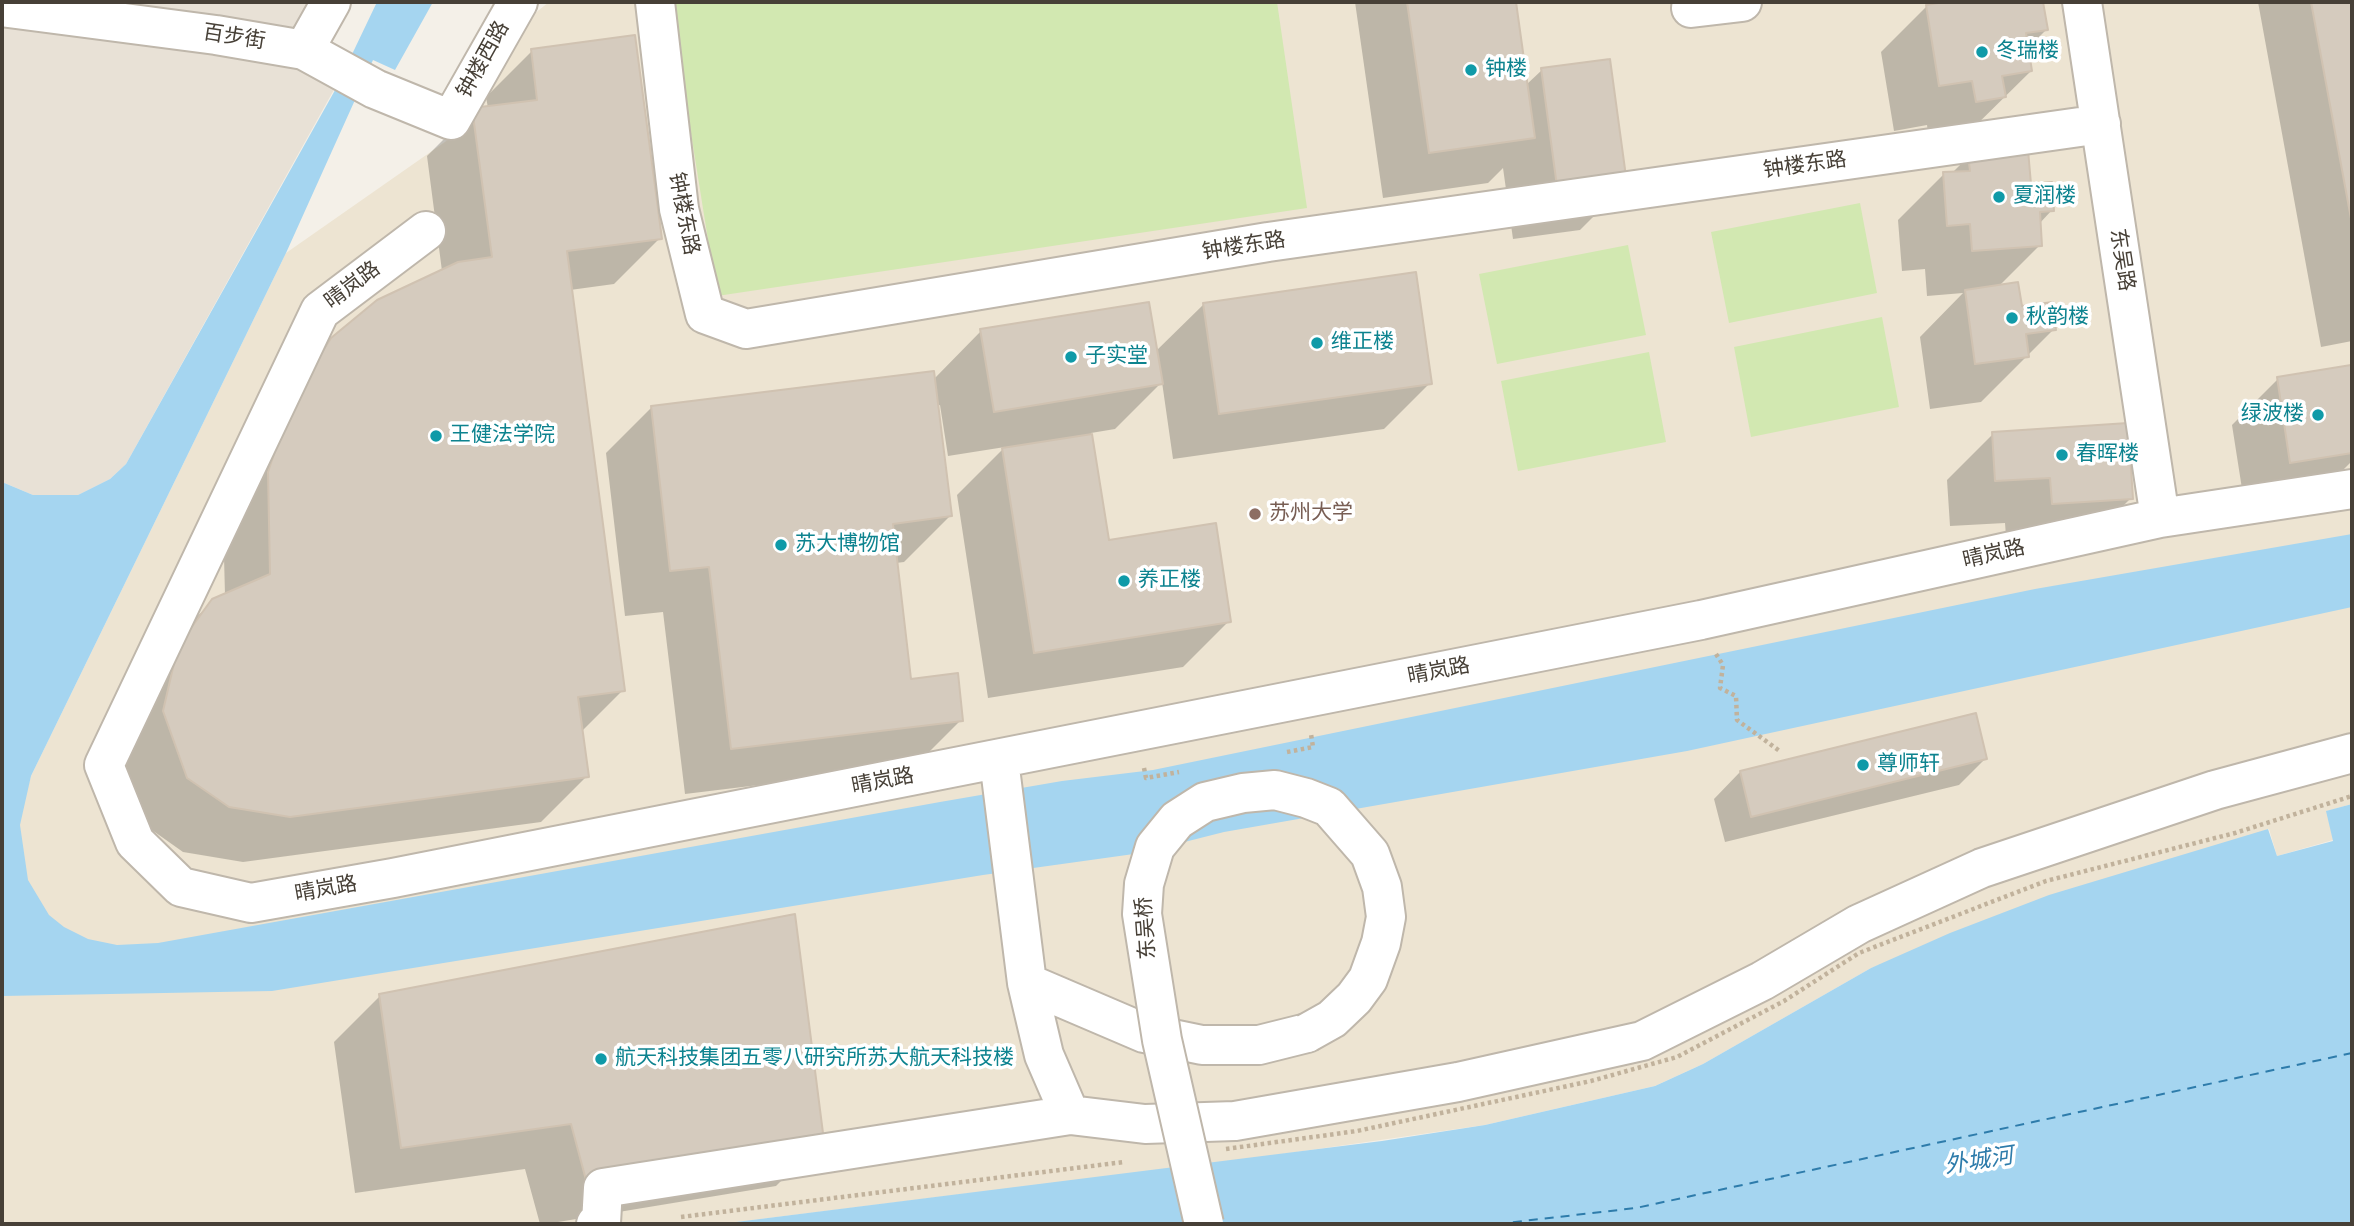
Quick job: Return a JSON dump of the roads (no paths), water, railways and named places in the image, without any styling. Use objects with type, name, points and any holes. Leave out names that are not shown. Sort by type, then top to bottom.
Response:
[{"type":"street","points":[[304,50],[331,2]]},
{"type":"street","name":"钟楼西路","points":[[451,120],[518,2]]},
{"type":"street","name":"钟楼东路","points":[[654,2],[679,209],[705,314],[746,329],[1268,242],[2101,124]]},
{"type":"street","points":[[1691,8],[1742,2]]},
{"type":"street","name":"东吴路","points":[[2082,2],[2160,518]]},
{"type":"street","name":"百步街","points":[[2,7],[216,34],[304,50],[374,89],[451,120]]},
{"type":"street","name":"晴岚路","points":[[426,231],[320,311],[104,765],[135,842],[181,887],[251,903],[1000,771],[2160,518],[2352,489]]},
{"type":"street","points":[[596,1224],[601,1223],[603,1188],[1070,1115],[1145,1124],[1235,1121],[1458,1082],[1642,1041],[1762,981],[1858,924],[1982,868],[2215,790],[2352,754]]},
{"type":"street","points":[[1000,771],[1027,983],[1044,1055],[1070,1115]]},
{"type":"street","name":"东吴桥","points":[[1027,983],[1144,1033],[1202,1045],[1259,1045],[1307,1033],[1332,1019],[1353,998],[1368,979],[1377,955],[1386,918],[1382,887],[1370,854],[1329,807],[1306,797],[1275,790],[1243,793],[1205,802],[1177,820],[1155,847],[1144,884],[1142,914],[1162,1040],[1203,1224]]},
{"type":"water","points":[[377,2],[433,2],[395,70],[373,60],[286,253],[31,776],[20,825],[28,880],[49,915],[64,927],[88,939],[117,945],[158,943],[940,802],[1062,781],[1153,770],[2035,589],[2352,534],[2352,607],[1687,751],[1224,832],[1141,853],[983,875],[272,991],[2,996],[2,482],[33,495],[78,495],[110,479],[126,464],[334,92]]},
{"type":"water","name":"外城河","points":[[2352,804],[2352,1224],[720,1224],[1382,1141],[1485,1125],[1655,1086],[1703,1064],[1871,968],[1950,933],[2049,895],[2268,829],[2277,856],[2333,841],[2326,811]]},
{"type":"place","name":"冬瑞楼","points":[[1982,52]]},
{"type":"place","name":"钟楼","points":[[1471,70]]},
{"type":"place","name":"夏润楼","points":[[1999,197]]},
{"type":"place","name":"秋韵楼","points":[[2012,318]]},
{"type":"place","name":"维正楼","points":[[1317,343]]},
{"type":"place","name":"子实堂","points":[[1071,357]]},
{"type":"place","name":"绿波楼","points":[[2318,415]]},
{"type":"place","name":"王健法学院","points":[[436,436]]},
{"type":"place","name":"春晖楼","points":[[2062,455]]},
{"type":"place","name":"苏州大学","points":[[1255,514]]},
{"type":"place","name":"苏大博物馆","points":[[781,545]]},
{"type":"place","name":"养正楼","points":[[1124,581]]},
{"type":"place","name":"尊师轩","points":[[1863,765]]},
{"type":"place","name":"航天科技集团五零八研究所苏大航天科技楼","points":[[601,1059]]}]
